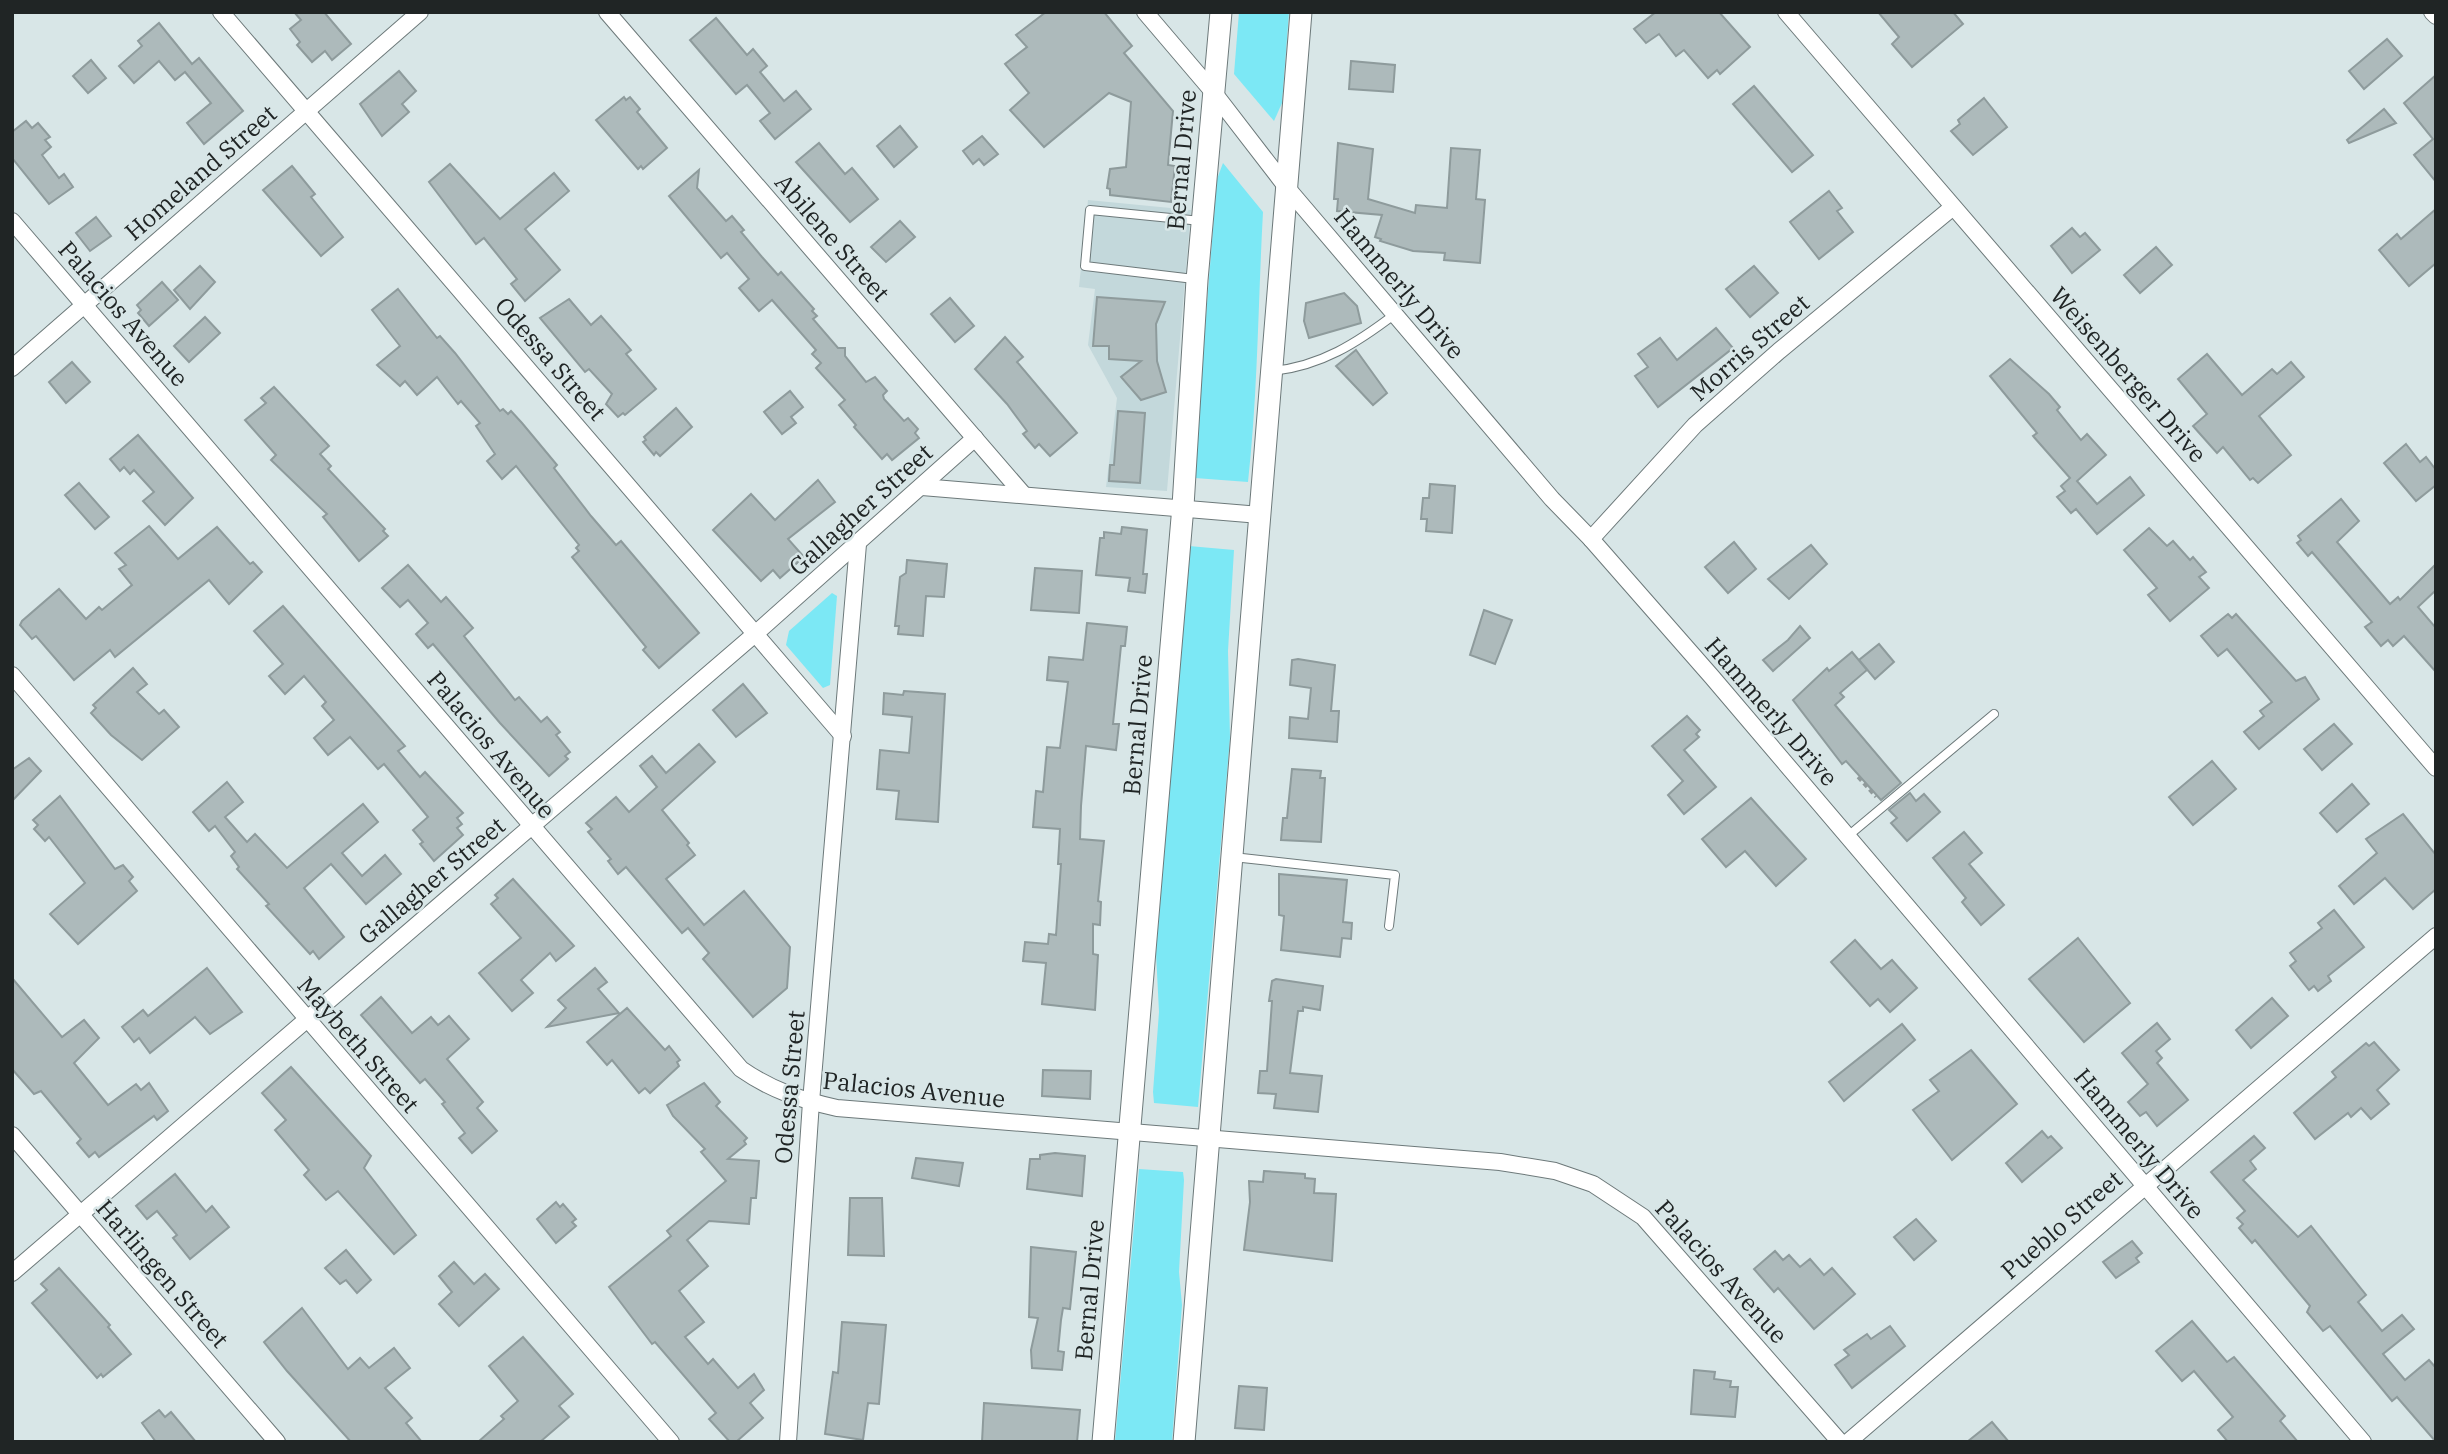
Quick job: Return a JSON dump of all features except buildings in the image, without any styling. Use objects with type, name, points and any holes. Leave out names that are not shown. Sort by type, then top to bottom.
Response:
[{"type":"street","name":"Odessa Street","points":[[221,12],[843,736]]},
{"type":"street","name":"Homeland Street","points":[[12,368],[420,12]]},
{"type":"street","name":"Abilene Street","points":[[607,12],[1023,494]]},
{"type":"street","name":"Hammerly Drive","points":[[1145,12],[1214,93],[1287,189],[1552,499],[1591,539],[1848,836],[2362,1442]]},
{"type":"street","name":"Bernal Drive","points":[[1103,1442],[1183,506],[1197,280],[1221,12]]},
{"type":"street","points":[[1184,1442],[1301,12]]},
{"type":"street","name":"Weisenberger Drive","points":[[1786,12],[2436,768]]},
{"type":"street","points":[[2432,12],[2436,16]]},
{"type":"street","name":"Morris Street","points":[[1591,539],[1695,425],[1779,351],[1954,207]]},
{"type":"street","name":"Palacios Avenue","points":[[12,221],[741,1069],[771,1088],[837,1108],[1129,1134],[1500,1161],[1555,1171],[1593,1184],[1622,1200],[1663,1237],[1840,1442]]},
{"type":"street","name":"Gallagher Street","points":[[12,1273],[755,634],[975,438]]},
{"type":"street","points":[[922,487],[1260,514]]},
{"type":"street","name":"Odessa Street","points":[[788,1442],[811,1102],[858,544]]},
{"type":"street","name":"Maybeth Street","points":[[12,675],[671,1442]]},
{"type":"street","name":"Pueblo Street","points":[[1848,1442],[2436,936]]},
{"type":"street","name":"Harlingen Street","points":[[12,1135],[277,1442]]},
{"type":"lane","points":[[1197,280],[1085,266],[1090,210],[1204,222]]},
{"type":"lane","points":[[1270,371],[1302,368],[1331,357],[1395,314]]},
{"type":"lane","points":[[1848,836],[1994,714]]},
{"type":"lane","points":[[1233,857],[1395,875],[1389,926]]},
{"type":"path","points":[[1858,777],[1881,808]]},
{"type":"shaded area","points":[[1239,12],[1289,12],[1282,103],[1274,121],[1234,74]]},
{"type":"shaded area","points":[[1223,163],[1263,212],[1256,381],[1248,482],[1195,478],[1194,466],[1217,179]]},
{"type":"shaded area","points":[[1088,200],[1191,210],[1167,491],[1106,487],[1117,398],[1088,345],[1095,289],[1079,287]]},
{"type":"shaded area","points":[[1189,546],[1234,550],[1228,651],[1230,738],[1198,1107],[1154,1103],[1153,1092],[1159,1012],[1156,953]]},
{"type":"shaded area","points":[[832,593],[837,596],[830,685],[823,688],[786,645],[789,631]]},
{"type":"shaded area","points":[[1139,1169],[1183,1172],[1184,1180],[1179,1272],[1182,1305],[1172,1442],[1115,1442]]}]
